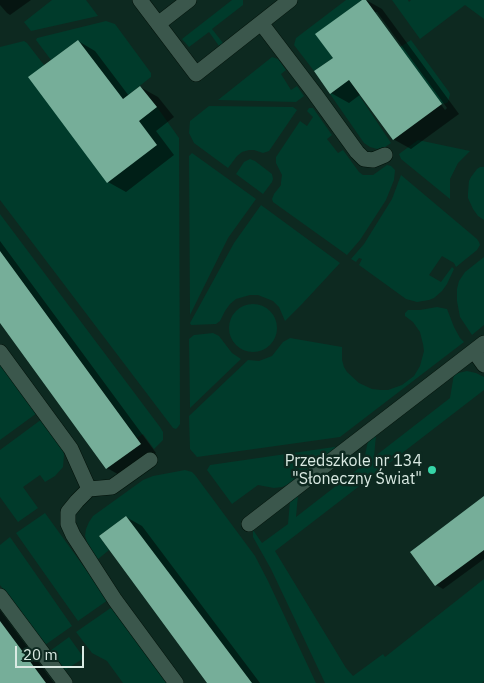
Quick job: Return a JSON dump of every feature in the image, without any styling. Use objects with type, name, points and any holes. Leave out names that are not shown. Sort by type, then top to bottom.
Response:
[{"type":"street","points":[[140,0],[196,74],[290,0]]},
{"type":"street","points":[[158,24],[189,0]]},
{"type":"street","points":[[261,23],[357,152],[364,159],[373,160],[385,155]]},
{"type":"street","points":[[249,524],[479,347],[484,365]]},
{"type":"street","points":[[0,352],[71,449],[89,489]]},
{"type":"street","points":[[150,460],[112,487],[89,489],[68,512],[68,524],[115,600],[176,683]]},
{"type":"street","points":[[0,596],[64,683]]},
{"type":"green space","points":[[52,0],[86,0],[98,16],[31,31],[24,22]]},
{"type":"green space","points":[[232,0],[243,0],[243,5],[212,29],[223,43],[219,46],[209,32],[189,47],[182,39]]},
{"type":"green space","points":[[346,0],[362,0],[316,34],[333,58],[314,71],[294,45],[296,38]]},
{"type":"green space","points":[[392,0],[408,0],[409,2],[411,0],[484,0],[484,19],[465,5],[420,39]]},
{"type":"green space","points":[[106,21],[115,24],[151,73],[151,77],[123,99],[78,40],[51,60],[36,40],[37,38]]},
{"type":"green space","points":[[411,40],[449,92],[448,102],[445,104],[442,104],[400,47]]},
{"type":"green space","points":[[24,41],[44,65],[107,182],[157,145],[139,121],[157,107],[179,138],[180,424],[176,429],[173,428],[0,200],[0,47]]},
{"type":"green space","points":[[272,57],[278,59],[286,70],[281,74],[291,90],[297,86],[304,96],[296,102],[218,100]]},
{"type":"green space","points":[[349,80],[391,143],[385,147],[377,149],[364,143],[330,94]]},
{"type":"green space","points":[[209,106],[293,107],[297,110],[269,151],[263,153],[254,150],[242,152],[228,168],[194,143],[189,133],[190,121]]},
{"type":"green space","points":[[309,108],[313,108],[332,135],[327,139],[338,153],[343,150],[363,175],[373,175],[387,165],[395,170],[394,180],[386,200],[360,240],[347,255],[273,202],[272,199],[281,185],[282,175],[276,163],[276,157],[300,121],[307,126],[313,117],[307,111]]},
{"type":"green space","points":[[418,140],[470,151],[458,163],[450,179],[450,199],[401,159],[399,154]]},
{"type":"green space","points":[[192,153],[256,199],[228,238],[190,315],[189,156]]},
{"type":"green space","points":[[250,159],[272,174],[272,182],[263,194],[236,174],[244,162]]},
{"type":"green space","points":[[480,167],[484,167],[484,220],[478,216],[468,198],[469,181]]},
{"type":"green space","points":[[401,175],[477,239],[480,245],[477,250],[456,267],[454,263],[442,256],[429,275],[441,282],[452,267],[454,269],[442,291],[429,300],[417,302],[406,299],[359,265],[362,259],[359,258],[356,262],[351,259],[364,244],[392,199]]},
{"type":"green space","points":[[261,205],[340,263],[285,321],[279,307],[273,301],[258,295],[250,295],[236,299],[230,304],[220,321],[216,324],[191,325],[190,323],[234,243]]},
{"type":"green space","points":[[0,214],[160,427],[163,432],[163,440],[154,449],[143,434],[137,438],[0,251]]},
{"type":"green space","points":[[484,257],[484,325],[472,335],[460,317],[457,289],[459,281],[465,272]]},
{"type":"green space","points":[[253,304],[262,306],[270,311],[275,319],[277,328],[275,337],[270,345],[262,350],[253,352],[244,350],[236,345],[231,337],[229,328],[231,319],[236,311],[244,306]]},
{"type":"green space","points":[[437,307],[447,309],[454,327],[464,342],[340,437],[197,457],[190,449],[189,416],[248,360],[259,361],[272,356],[283,342],[290,338],[342,347],[342,360],[347,372],[359,383],[372,389],[388,390],[402,385],[414,376],[420,366],[424,351],[420,332],[413,322],[405,316],[405,313],[408,310]]},
{"type":"green space","points":[[213,333],[219,336],[232,353],[241,359],[190,408],[189,339],[194,335]]},
{"type":"green space","points":[[0,363],[37,413],[0,440]]},
{"type":"green space","points":[[467,371],[484,377],[484,390],[275,551],[346,668],[353,676],[383,654],[385,657],[484,579],[484,681],[482,683],[325,683],[271,569],[253,537],[253,530],[262,543],[288,524],[290,501],[298,495],[296,517],[363,465],[368,441],[376,435],[374,457],[450,398],[454,374]]},
{"type":"green space","points":[[42,419],[63,449],[63,467],[55,476],[45,482],[40,475],[23,487],[38,508],[18,522],[0,497],[0,450]]},
{"type":"green space","points":[[341,446],[290,484],[274,488],[258,485],[232,504],[207,470],[210,465]]},
{"type":"green space","points":[[185,470],[195,475],[255,556],[316,683],[252,683],[126,516],[99,536],[109,550],[97,560],[85,536],[86,529],[93,516],[143,480],[153,476]]},
{"type":"green space","points":[[45,513],[108,600],[78,621],[16,533]]},
{"type":"green space","points":[[10,537],[72,626],[45,645],[0,585],[0,545]]},
{"type":"green space","points":[[112,607],[168,683],[123,683],[107,661],[92,653],[76,632]]},
{"type":"green space","points":[[69,637],[84,658],[65,670],[50,651]]},
{"type":"building","points":[[362,0],[366,0],[442,104],[393,140],[349,80],[330,94],[314,71],[333,58],[315,34]]},
{"type":"building","points":[[78,40],[123,99],[140,86],[157,107],[139,121],[157,145],[107,183],[28,77]]},
{"type":"building","points":[[0,251],[141,444],[106,469],[0,323]]},
{"type":"building","points":[[484,496],[484,550],[435,586],[410,552]]},
{"type":"building","points":[[126,516],[252,683],[207,683],[99,536]]},
{"type":"building","points":[[0,621],[46,683],[0,683]]},
{"type":"place","name":"Przedszkole nr 134 \"Słoneczny Świat\"","points":[[432,470]]}]
